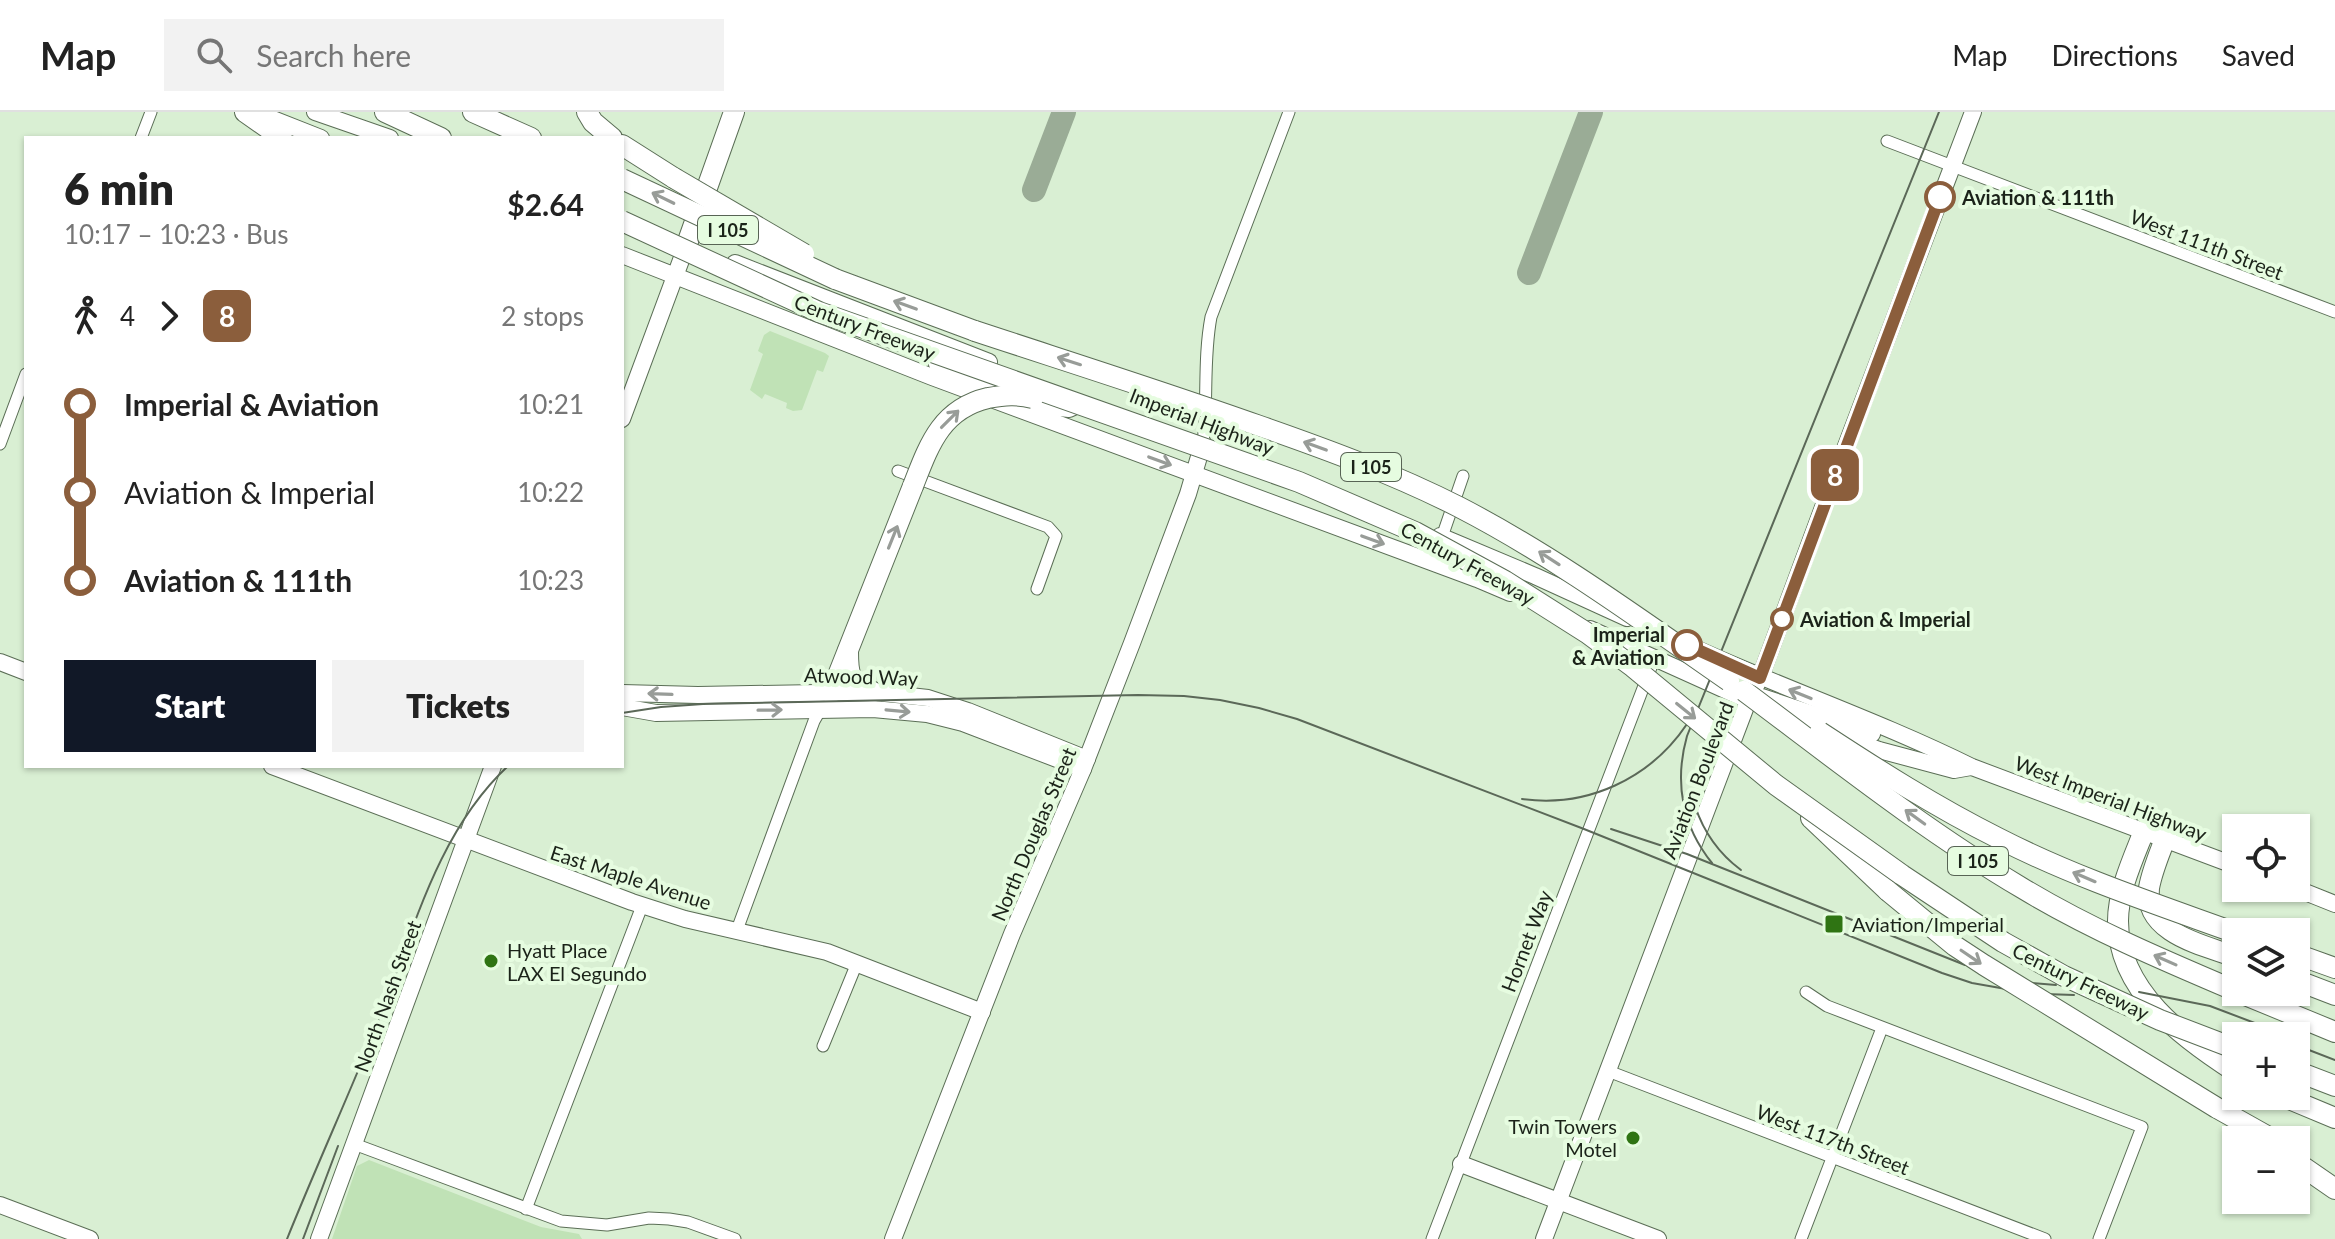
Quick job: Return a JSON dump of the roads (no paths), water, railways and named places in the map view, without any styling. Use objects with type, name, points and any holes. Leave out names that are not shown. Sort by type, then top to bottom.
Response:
[{"type":"highway","points":[[245,112],[279,136]]},
{"type":"highway","points":[[385,112],[437,136]]},
{"type":"highway","points":[[473,112],[527,136]]},
{"type":"highway","points":[[587,112],[593,122],[610,136]]},
{"type":"highway","points":[[687,244],[734,112]]},
{"type":"highway","points":[[624,146],[801,252],[835,279]]},
{"type":"highway","name":"Century Freeway","points":[[624,180],[835,279],[975,331],[1274,431],[1404,481],[1459,507],[1590,584],[1942,837],[2024,890],[2105,932],[2222,985]]},
{"type":"highway","name":"Century Freeway","points":[[624,221],[819,312],[1092,406],[1299,482],[1415,532],[1474,563],[1587,633],[1776,785],[2003,942],[2064,976],[2222,1043]]},
{"type":"highway","points":[[624,236],[819,312]]},
{"type":"highway","points":[[826,701],[925,455],[946,421],[974,402],[1009,394],[1092,406]]},
{"type":"highway","points":[[848,651],[851,678],[857,685],[873,692]]},
{"type":"highway","points":[[1746,696],[1785,709],[1900,784],[1999,839],[2101,884],[2222,928]]},
{"type":"highway","points":[[1776,785],[1888,891],[1955,946],[2017,987],[2249,1126]]},
{"type":"highway","points":[[2144,831],[2127,876],[2118,920],[2120,944],[2130,971],[2160,1012],[2187,1038],[2222,1062]]},
{"type":"highway","points":[[2165,839],[2149,891],[2151,909],[2167,929],[2222,952]]},
{"type":"highway","points":[[2310,959],[2335,968]]},
{"type":"highway","points":[[2310,985],[2335,995]]},
{"type":"highway","name":"Century Freeway","points":[[2271,1006],[2335,1032]]},
{"type":"highway","points":[[2310,1076],[2335,1086]]},
{"type":"highway","points":[[2217,1108],[2243,1126]]},
{"type":"highway","points":[[2310,1108],[2335,1118]]},
{"type":"highway","points":[[2310,1161],[2335,1175]]},
{"type":"highway","points":[[2310,1172],[2335,1189]]},
{"type":"main road","points":[[255,112],[316,136]]},
{"type":"main road","points":[[315,112],[384,136]]},
{"type":"main road","name":"Aviation Boulevard","points":[[1544,1239],[1746,696],[1760,678],[1973,112]]},
{"type":"main road","name":"Imperial Highway","points":[[624,221],[1092,406],[1203,443],[1442,537],[1760,678]]},
{"type":"main road","points":[[624,414],[687,244]]},
{"type":"main road","points":[[624,256],[767,313],[934,370],[1050,407],[1069,409],[1092,406]]},
{"type":"main road","points":[[934,370],[1195,474],[1477,579],[1746,696],[1762,697],[1916,749],[1935,749]]},
{"type":"main road","name":"North Douglas Street","points":[[893,1239],[1012,934],[1085,764],[1195,474],[1203,443]]},
{"type":"main road","points":[[1428,560],[1447,555],[1550,591],[1583,598]]},
{"type":"main road","points":[[0,662],[24,671]]},
{"type":"main road","name":"West Imperial Highway","points":[[1760,678],[1972,767],[2222,861]]},
{"type":"main road","name":"Atwood Way","points":[[624,707],[656,713],[826,701],[873,692],[928,698],[951,705],[1085,764]]},
{"type":"main road","name":"Atwood Way","points":[[624,693],[826,701],[904,711],[944,718],[1085,764]]},
{"type":"main road","name":"West Imperial Highway","points":[[1746,696],[1805,724],[1864,745],[1954,770],[1972,767]]},
{"type":"main road","name":"East Maple Avenue","points":[[277,768],[642,906],[685,919],[799,944],[982,1012]]},
{"type":"main road","name":"North Nash Street","points":[[319,1239],[492,768]]},
{"type":"main road","points":[[2310,894],[2335,904]]},
{"type":"main road","points":[[1461,1164],[1658,1239]]},
{"type":"main road","points":[[0,1205],[90,1239]]},
{"type":"street","points":[[142,136],[151,112]]},
{"type":"street","points":[[1203,443],[1206,343],[1211,317],[1289,112]]},
{"type":"street","name":"West 111th Street","points":[[1887,141],[2335,312]]},
{"type":"street","points":[[934,370],[944,345]]},
{"type":"street","points":[[0,444],[24,379]]},
{"type":"street","points":[[898,471],[1048,527],[1056,536],[1037,589]]},
{"type":"street","points":[[1442,537],[1463,476]]},
{"type":"street","name":"Hornet Way","points":[[1432,1239],[1655,657]]},
{"type":"street","points":[[737,930],[814,721],[826,701]]},
{"type":"street","points":[[526,1209],[642,906]]},
{"type":"street","points":[[823,1046],[857,963]]},
{"type":"street","points":[[1806,992],[1827,1006],[2142,1127],[2099,1239]]},
{"type":"street","points":[[1801,1239],[1882,1028]]},
{"type":"street","name":"West 117th Street","points":[[1608,1071],[2045,1239]]},
{"type":"street","points":[[354,1144],[561,1221],[607,1225],[649,1218],[669,1219],[688,1222],[735,1239]]},
{"type":"street","points":[[603,1238],[607,1225]]},
{"type":"tram line","points":[[1712,863],[1694,834],[1683,803],[1681,770],[1687,736],[1939,112]]},
{"type":"tram line","points":[[624,713],[703,704],[1138,695],[1220,700],[1297,719],[1584,829],[1942,973],[1972,983],[2006,989]]},
{"type":"tram line","points":[[1522,799],[1570,799],[1615,786],[1655,760],[1687,724]]},
{"type":"tram line","points":[[287,1239],[377,1025],[444,854],[462,822],[506,768]]},
{"type":"tram line","points":[[1695,806],[1713,842],[1741,870]]},
{"type":"tram line","points":[[1611,829],[1687,854],[1965,965]]},
{"type":"tram line","points":[[2022,982],[2056,985]]},
{"type":"tram line","points":[[2139,992],[2210,1006],[2252,1022]]},
{"type":"tram line","points":[[2045,994],[2074,995]]},
{"type":"tram line","points":[[2310,1050],[2335,1060]]},
{"type":"tram line","points":[[303,1239],[338,1146]]},
{"type":"place","name":"Aviation & 111th","points":[[1940,197]]},
{"type":"place","name":"Aviation & Imperial","points":[[1782,619]]},
{"type":"place","name":"Imperial & Aviation","points":[[1687,645]]},
{"type":"place","name":"Aviation/Imperial","points":[[1834,924]]},
{"type":"place","name":"Hyatt Place LAX El Segundo","points":[[491,961]]},
{"type":"place","name":"Twin Towers Motel","points":[[1633,1138]]}]
